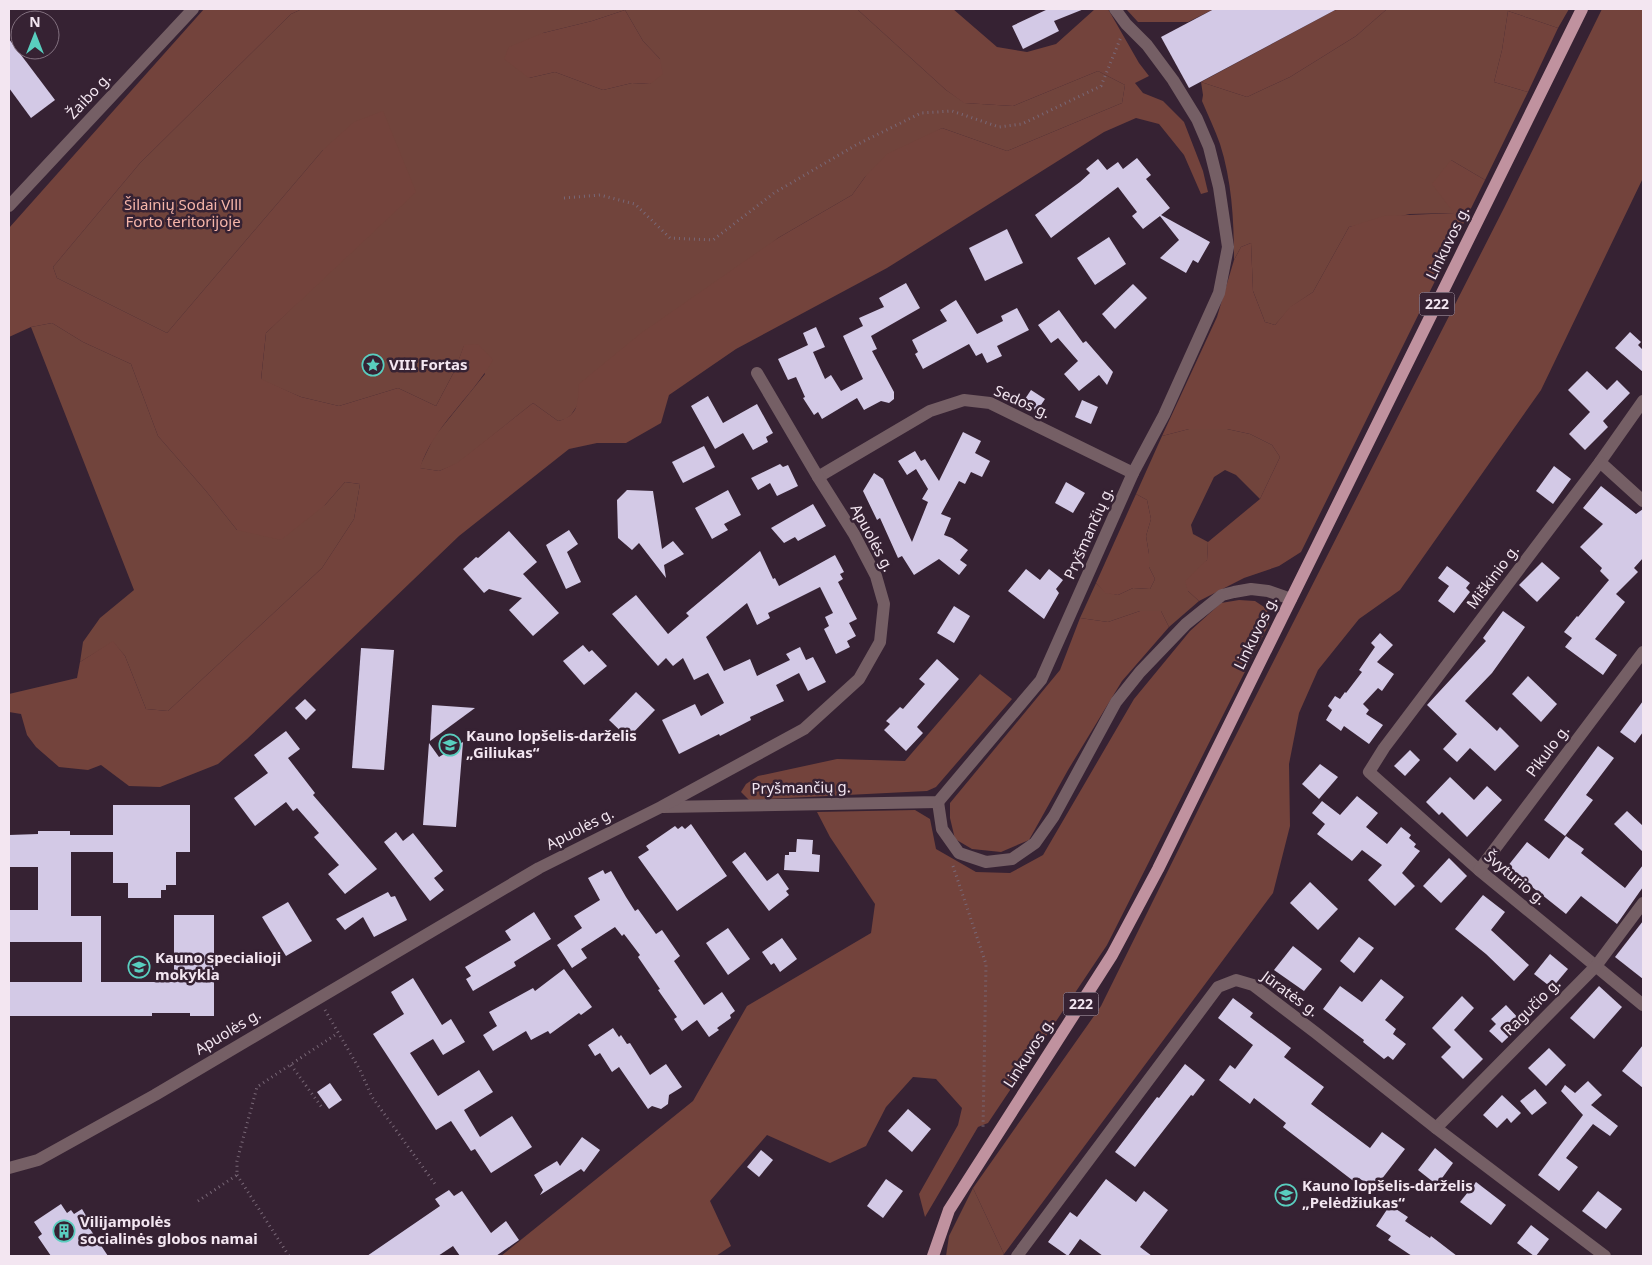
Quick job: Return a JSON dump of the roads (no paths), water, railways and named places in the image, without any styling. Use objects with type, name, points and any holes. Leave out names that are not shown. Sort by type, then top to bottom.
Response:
[{"type":"main road","name":"Linkuvos g.","points":[[932,1256],[949,1210],[993,1138],[1112,955],[1158,869],[1582,9]]},
{"type":"street","name":"Žaibo g.","points":[[9,206],[193,9]]},
{"type":"street","name":"Pryšmančių g.","points":[[661,807],[938,802],[1042,680],[1133,473],[1164,415],[1220,293],[1228,247],[1219,187],[1208,147],[1197,119],[1173,80],[1147,45],[1114,9]]},
{"type":"street","name":"Apuolės g.","points":[[9,1168],[38,1160],[163,1090],[539,868],[661,807],[804,729],[859,679],[880,642],[884,604],[876,576],[854,534],[757,373]]},
{"type":"street","name":"Sedos g.","points":[[818,477],[930,410],[964,400],[990,403],[1133,473]]},
{"type":"street","name":"Miškinio g.","points":[[1368,772],[1384,748],[1600,462],[1643,401]]},
{"type":"street","points":[[1600,462],[1643,501]]},
{"type":"street","points":[[938,802],[942,829],[959,853],[986,862],[1012,859],[1035,843],[1054,816],[1116,702],[1140,672],[1186,624],[1222,595],[1234,592],[1251,589],[1268,591],[1291,599]]},
{"type":"street","name":"Pikulo g.","points":[[1480,870],[1643,652]]},
{"type":"street","name":"Švyturio g.","points":[[1368,772],[1480,870],[1643,1005]]},
{"type":"street","name":"Ragučio g.","points":[[1436,1128],[1596,966],[1643,903]]},
{"type":"street","name":"Jūratės g.","points":[[1016,1256],[1218,987],[1236,980],[1253,985],[1436,1128],[1605,1256]]},
{"type":"place","name":"VIII Fortas","points":[[373,365]]},
{"type":"place","name":"Kauno lopšelis-darželis „Giliukas“","points":[[450,745]]},
{"type":"place","name":"Kauno specialioji mokykla","points":[[139,967]]},
{"type":"place","name":"Kauno lopšelis-darželis „Pelėdžiukas“","points":[[1286,1195]]},
{"type":"place","name":"Vilijampolės socialinės globos namai","points":[[64,1231]]},
{"type":"park label","name":"Šilainių Sodai Vlll Forto teritorijoje","points":[[183,214]]}]
